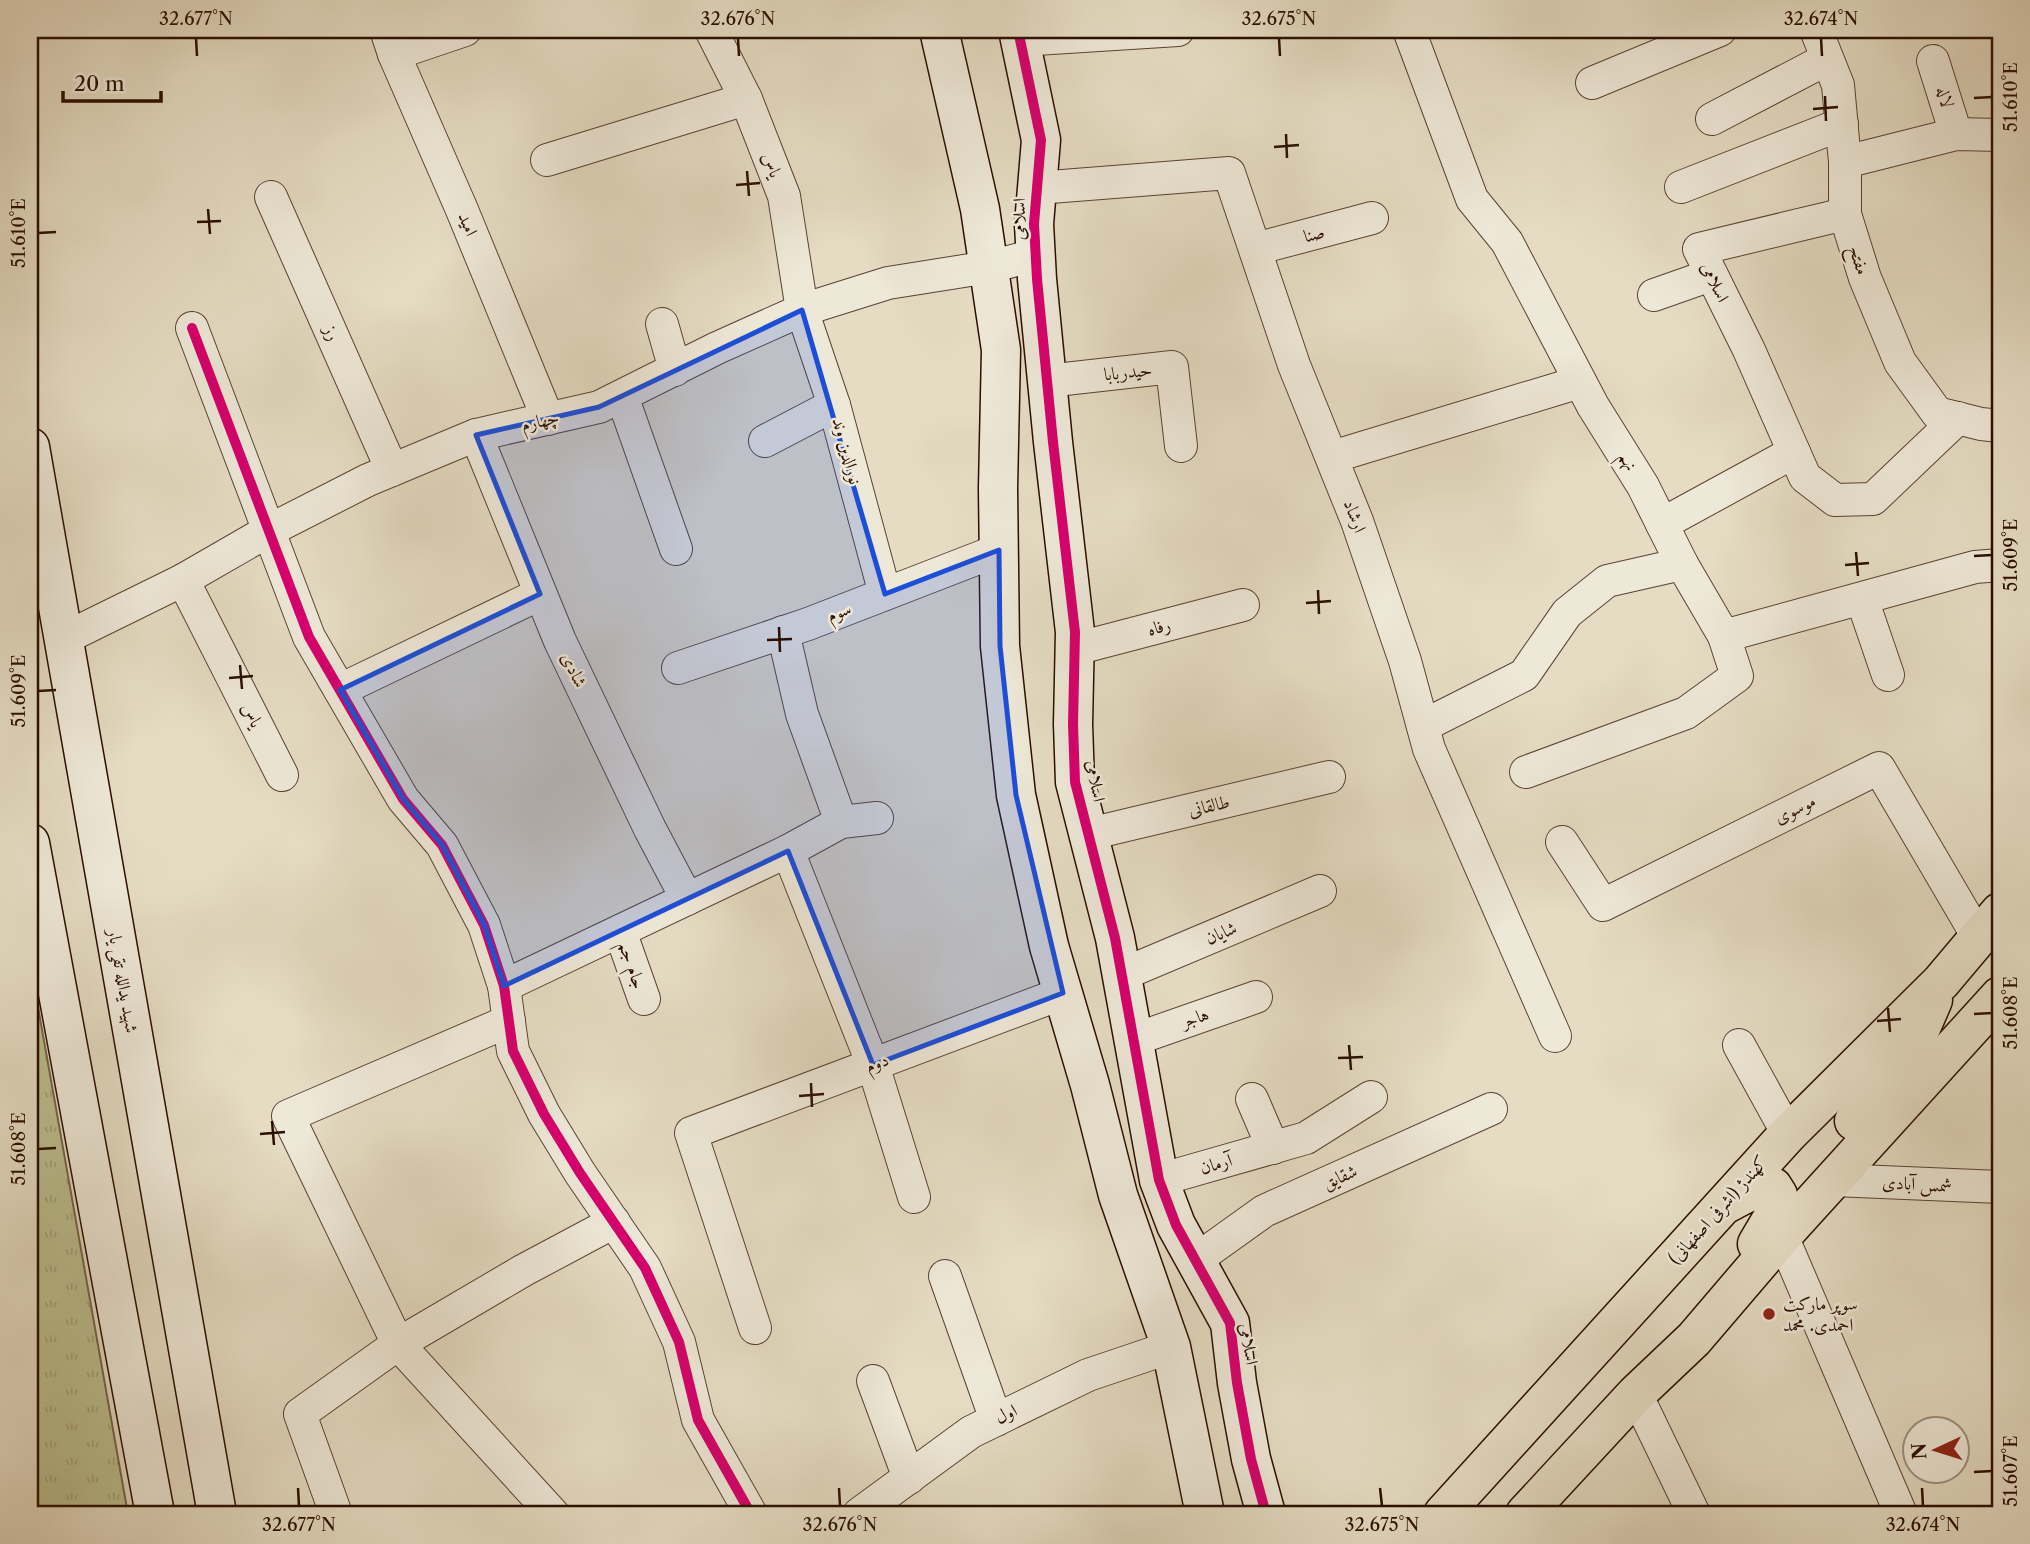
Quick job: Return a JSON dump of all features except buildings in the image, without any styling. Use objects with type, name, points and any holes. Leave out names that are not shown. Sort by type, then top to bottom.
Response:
[{"type":"main road","name":"کهندژ (اشرفی اصفهانی)","points":[[1443,1514],[1788,1134],[1941,982],[1989,925]]},
{"type":"main road","points":[[1830,1185],[1818,1186],[1813,1180],[1818,1165],[1908,1058],[1941,982]]},
{"type":"main road","points":[[1525,1514],[1636,1394],[1694,1339],[1782,1236],[2000,996]]},
{"type":"main road","points":[[1694,1339],[1719,1295],[1748,1258],[1780,1205],[1779,1195],[1773,1187],[1766,1186],[1754,1189],[1723,1205]]},
{"type":"street","points":[[390,42],[465,30]]},
{"type":"street","name":"یاس","points":[[711,30],[746,99],[784,196],[802,310]]},
{"type":"street","name":"اسلامی","points":[[939,30],[980,209],[1001,350],[998,488],[1000,646],[1016,795],[1049,946],[1118,1195],[1171,1348],[1205,1514]]},
{"type":"street","points":[[1019,35],[1178,30]]},
{"type":"street","name":"نهم","points":[[1409,30],[1472,200],[1507,242],[1580,382],[1643,486],[1682,564],[1724,636],[1737,676],[1686,713],[1526,772]]},
{"type":"street","points":[[1592,82],[1720,30]]},
{"type":"street","name":"مفتح","points":[[1816,30],[1838,86],[1845,162],[1845,214],[1865,278],[1900,362],[1937,413],[2000,426]]},
{"type":"street","name":"اسلامی","points":[[1019,35],[1041,140],[1034,224],[1047,381],[1075,632],[1073,724],[1076,782],[1121,975],[1158,1180],[1176,1225],[1230,1323],[1237,1383],[1251,1459],[1266,1514]]},
{"type":"street","name":"امید","points":[[390,42],[548,419]]},
{"type":"street","points":[[1712,120],[1827,59]]},
{"type":"street","name":"لاله","points":[[1933,61],[1956,134]]},
{"type":"street","points":[[547,160],[746,99]]},
{"type":"street","points":[[1681,187],[1842,124]]},
{"type":"street","points":[[1845,162],[1956,134],[2000,135]]},
{"type":"street","name":"ارشاد","points":[[1037,188],[1230,173],[1294,365],[1357,521],[1405,661],[1429,749],[1555,1036]]},
{"type":"street","name":"رز","points":[[271,197],[392,470]]},
{"type":"street","name":"اسلامی","points":[[1845,214],[1699,249],[1749,349],[1805,477],[1835,500],[1873,499],[1958,418]]},
{"type":"street","name":"صنا","points":[[1255,249],[1372,218]]},
{"type":"street","name":"چهارم","points":[[63,639],[183,580],[268,531],[368,480],[476,435],[599,407],[802,310],[888,283],[989,267],[1036,255]]},
{"type":"street","points":[[1654,295],[1711,275]]},
{"type":"street","name":"نورالدین وند","points":[[802,310],[834,405],[885,594]]},
{"type":"street","points":[[662,324],[675,370]]},
{"type":"street","points":[[192,328],[310,637],[403,799],[442,845],[484,925],[505,986],[513,1051],[544,1114],[645,1268],[679,1342],[698,1420],[751,1514]]},
{"type":"street","name":"حیدربابا","points":[[1047,381],[1172,368],[1181,446]]},
{"type":"street","points":[[1332,457],[1580,382]]},
{"type":"street","points":[[622,396],[676,549]]},
{"type":"street","points":[[765,441],[834,405]]},
{"type":"street","name":"شادی","points":[[476,435],[560,641],[687,899]]},
{"type":"street","name":"شهید یدالله تقی یار","points":[[30,447],[217,1514]]},
{"type":"street","points":[[1662,524],[1794,452]]},
{"type":"street","name":"سوم","points":[[678,668],[783,632],[999,550]]},
{"type":"street","points":[[1423,726],[1524,675],[1567,613],[1607,581],[1682,564]]},
{"type":"street","points":[[1724,636],[1975,567],[2000,565]]},
{"type":"street","name":"یاس","points":[[183,580],[282,775]]},
{"type":"street","points":[[340,690],[540,594]]},
{"type":"street","points":[[1862,599],[1888,674]]},
{"type":"street","name":"رفاه","points":[[1075,649],[1243,605]]},
{"type":"street","points":[[783,632],[802,714],[841,822]]},
{"type":"street","name":"موسوی","points":[[1562,842],[1603,905],[1879,768],[1989,925]]},
{"type":"street","name":"طالقانی","points":[[1089,834],[1329,777]]},
{"type":"street","points":[[505,986],[788,851],[841,822],[877,818]]},
{"type":"street","points":[[30,843],[155,1514]]},
{"type":"street","points":[[788,851],[873,1065],[914,1197]]},
{"type":"street","name":"شایان","points":[[1121,975],[1320,891]]},
{"type":"street","name":"جام جم","points":[[620,931],[644,999]]},
{"type":"street","name":"دوم","points":[[755,1328],[691,1133],[1063,993]]},
{"type":"street","name":"هاجر","points":[[1133,1040],[1256,997]]},
{"type":"street","points":[[509,1021],[288,1116],[398,1344],[553,1514]]},
{"type":"street","points":[[1739,1045],[1788,1134]]},
{"type":"street","name":"آرمان","points":[[1158,1180],[1306,1138],[1371,1097]]},
{"type":"street","points":[[1252,1099],[1273,1148]]},
{"type":"street","name":"شقایق","points":[[1196,1259],[1264,1211],[1491,1109]]},
{"type":"street","name":"شمس آبادی","points":[[1830,1185],[2000,1187]]},
{"type":"street","points":[[336,1514],[300,1414],[398,1344],[524,1270],[614,1222]]},
{"type":"street","points":[[1782,1236],[1900,1514]]},
{"type":"street","points":[[945,1276],[996,1420]]},
{"type":"street","name":"اول","points":[[859,1514],[971,1432],[1088,1375],[1171,1348]]},
{"type":"street","points":[[873,1381],[909,1478]]},
{"type":"street","points":[[1636,1394],[1694,1514]]},
{"type":"highlighted area","points":[[802,310],[885,594],[999,550],[1000,646],[1016,795],[1063,993],[873,1065],[788,851],[504,986],[484,925],[442,845],[403,799],[340,690],[540,594],[476,435],[599,407]]},
{"type":"green space","points":[[30,962],[128,1514],[30,1514]]},
{"type":"cycle path","points":[[1018,30],[1041,140],[1034,224],[1053,442],[1075,632],[1075,782],[1115,938],[1159,1180],[1176,1225],[1230,1323],[1237,1383],[1251,1459],[1266,1514]]},
{"type":"cycle path","points":[[192,328],[309,637],[403,799],[442,845],[484,925],[504,986],[513,1051],[544,1114],[580,1173],[645,1268],[679,1342],[698,1420],[751,1514]]},
{"type":"place","name":"سوپر مارکت احمدی. محمد","points":[[1769,1314]]}]
